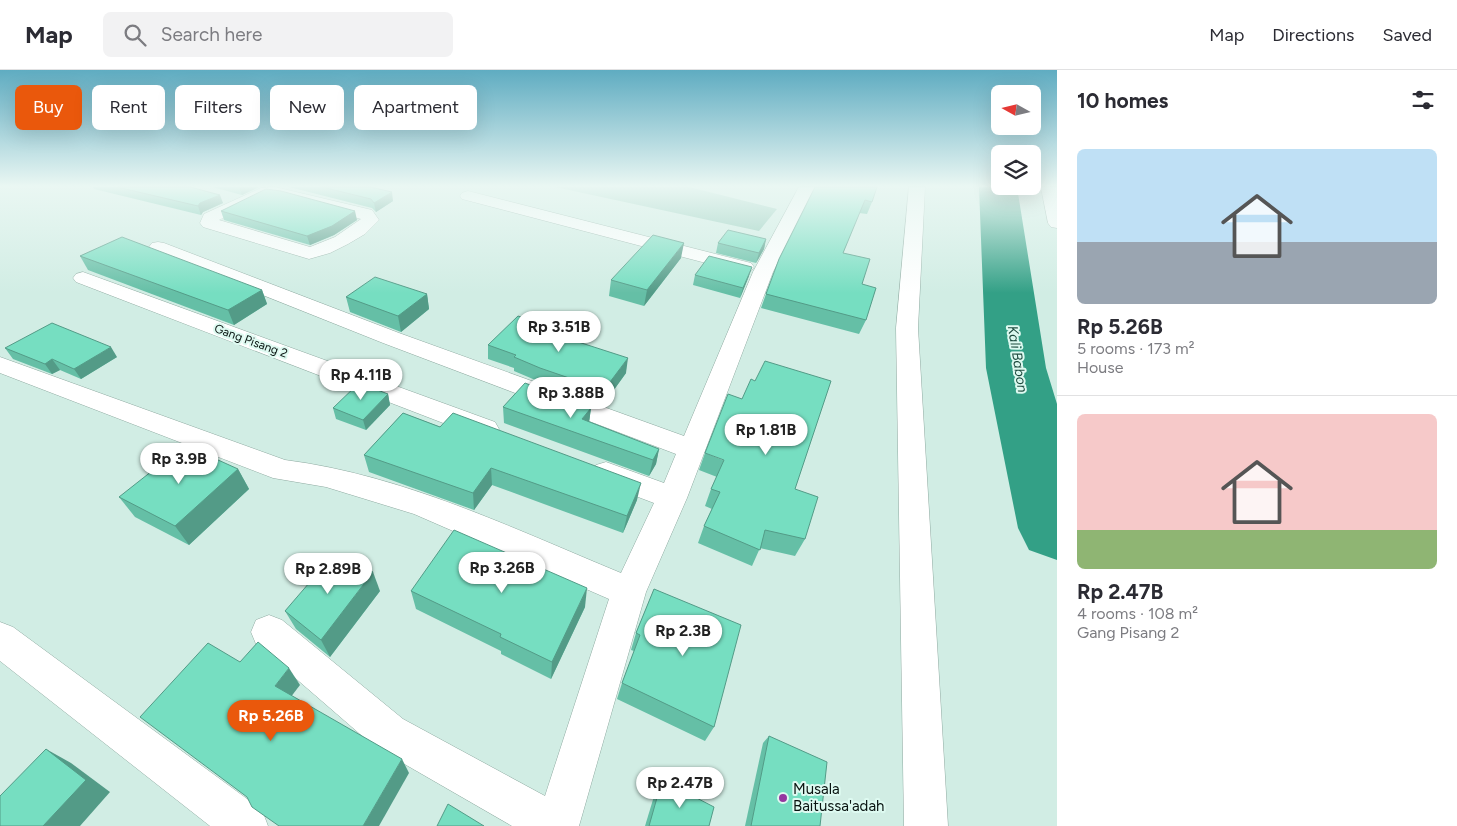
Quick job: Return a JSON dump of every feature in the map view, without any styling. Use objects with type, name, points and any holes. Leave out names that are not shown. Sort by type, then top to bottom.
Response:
[{"type":"street","points":[[209,222],[309,253],[334,244],[367,222]]},
{"type":"street","points":[[570,222],[763,272]]},
{"type":"street","points":[[269,632],[389,734],[556,826],[629,592],[672,498],[763,272],[789,222]]},
{"type":"street","points":[[914,222],[907,328],[926,826]]},
{"type":"street","points":[[158,247],[390,338],[692,449]]},
{"type":"street","name":"Gang Pisang 2","points":[[83,278],[504,435]]},
{"type":"street","points":[[0,364],[282,470],[326,476],[423,505],[629,592]]},
{"type":"street","points":[[588,467],[672,498]]},
{"type":"street","points":[[0,639],[246,826]]},
{"type":"green space","points":[[719,222],[766,222],[759,231]]},
{"type":"building","points":[[260,222],[338,222],[307,236]]},
{"type":"building","points":[[797,222],[856,222],[843,253],[870,259],[862,284],[876,288],[866,320],[766,294],[779,259]]},
{"type":"building","points":[[728,230],[766,239],[759,253],[718,243]]},
{"type":"building","points":[[653,235],[684,243],[647,290],[611,280]]},
{"type":"building","points":[[122,237],[262,290],[228,310],[80,256]]},
{"type":"building","points":[[709,256],[752,267],[743,288],[695,275]]},
{"type":"building","points":[[375,277],[427,294],[398,316],[346,297]]},
{"type":"building","points":[[518,316],[573,334],[569,339],[628,358],[604,390],[540,368],[514,357],[516,355],[488,345]]},
{"type":"building","points":[[52,323],[111,347],[74,369],[52,359],[45,364],[5,348]]},
{"type":"building","points":[[765,361],[831,381],[795,489],[818,497],[805,539],[765,530],[760,550],[704,526],[720,492],[711,489],[724,460],[705,453],[728,394],[742,399],[751,379],[755,381]]},
{"type":"building","points":[[359,383],[388,394],[363,420],[333,408]]},
{"type":"building","points":[[525,383],[591,408],[582,419],[659,449],[653,460],[503,407]]},
{"type":"building","points":[[403,413],[440,427],[453,413],[641,483],[627,516],[491,468],[473,493],[364,455]]},
{"type":"building","points":[[185,445],[238,469],[175,526],[119,497]]},
{"type":"building","points":[[454,530],[587,588],[552,662],[500,637],[501,634],[411,591]]},
{"type":"building","points":[[334,554],[373,572],[321,640],[285,611]]},
{"type":"building","points":[[654,589],[741,625],[714,727],[622,683],[640,635],[636,633]]},
{"type":"building","points":[[258,642],[289,668],[275,686],[402,759],[363,826],[279,826],[252,807],[247,797],[140,717],[208,643],[240,662]]},
{"type":"building","name":"Musala Baitussa'adah","points":[[769,736],[827,762],[820,826],[751,826]]},
{"type":"building","points":[[46,749],[86,780],[43,826],[0,826],[0,796]]},
{"type":"building","points":[[662,780],[714,807],[709,826],[649,826]]},
{"type":"building","points":[[448,804],[484,826],[437,826]]},
{"type":"waterway","name":"Kali Babon","points":[[1002,222],[1016,368],[1057,528]]},
{"type":"place","name":"Musala Baitussa'adah","points":[[783,798]]}]
